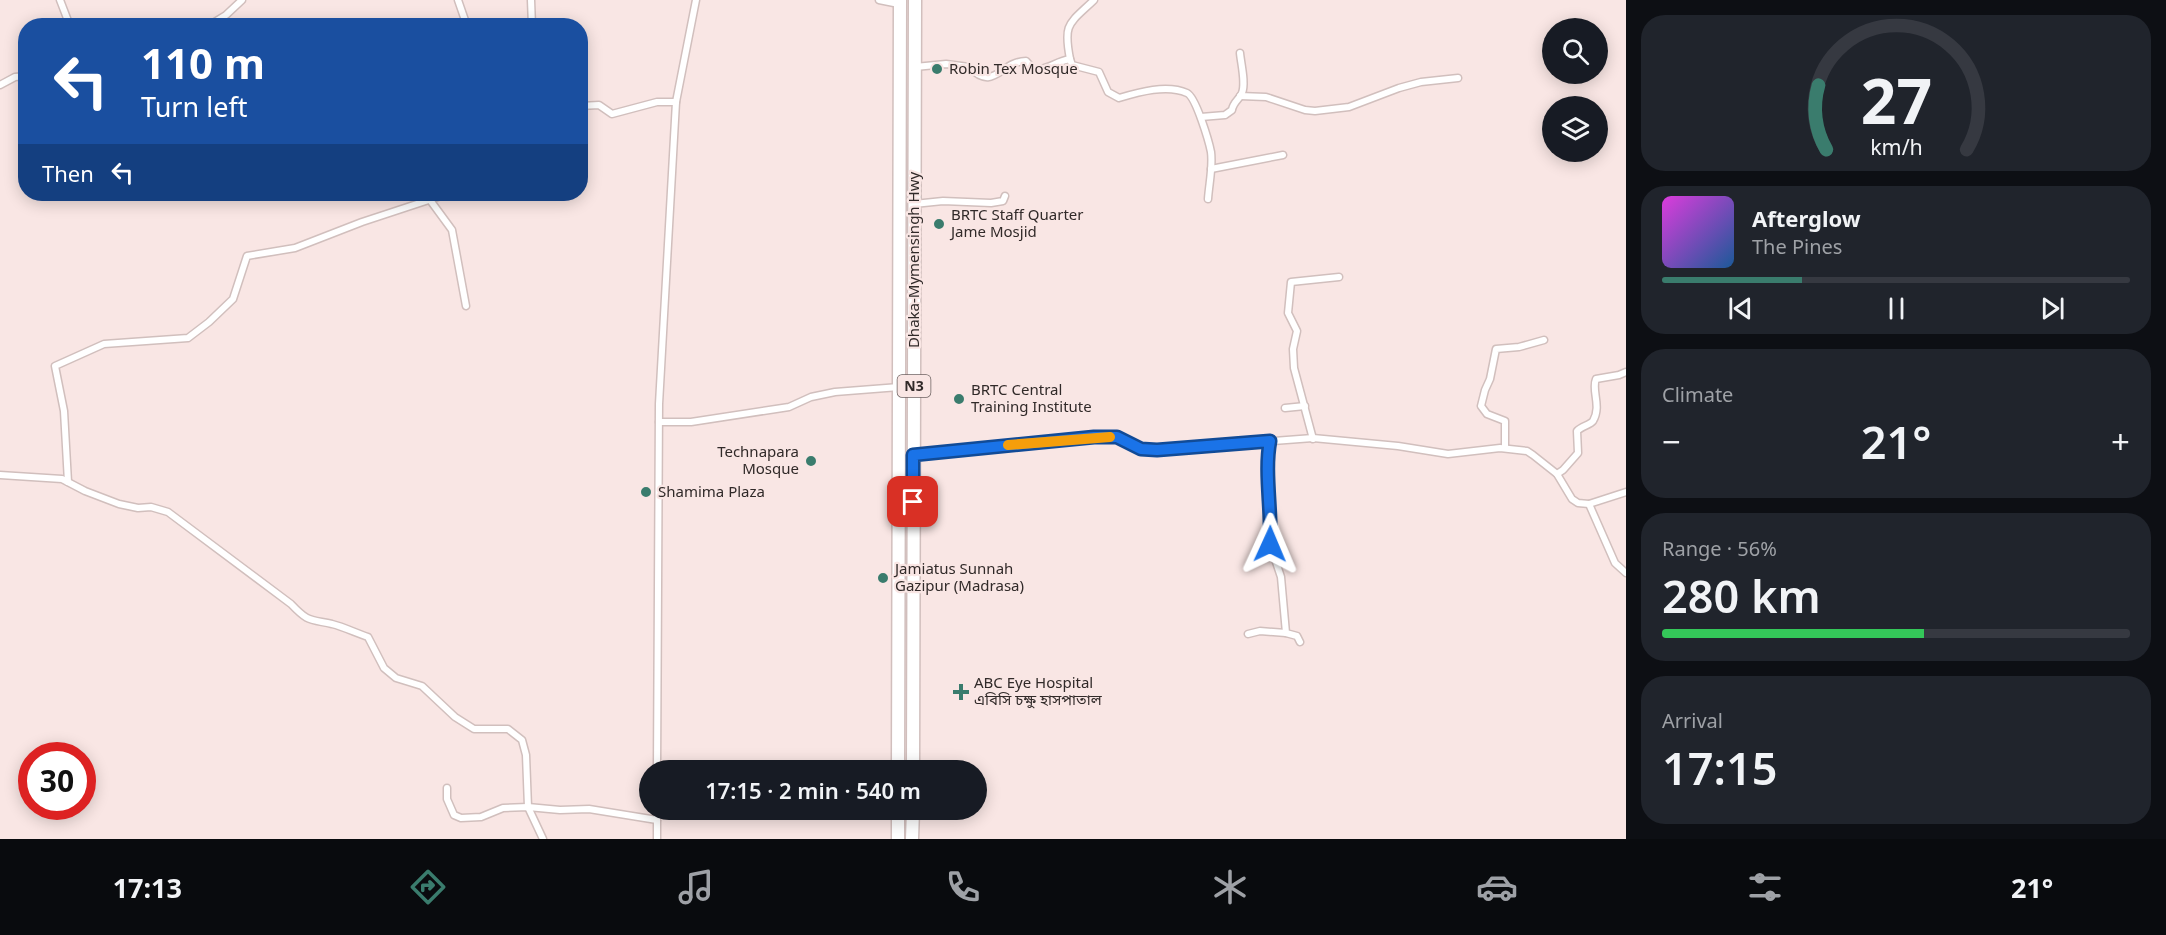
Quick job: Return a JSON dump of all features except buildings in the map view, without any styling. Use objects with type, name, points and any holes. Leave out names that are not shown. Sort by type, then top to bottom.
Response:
[{"type":"highway","name":"Dhaka-Mymensingh Hwy","points":[[913,760],[915,0]]},
{"type":"highway","name":"Dhaka-Mymensingh Hwy","points":[[898,760],[900,2]]},
{"type":"highway","points":[[898,820],[898,839]]},
{"type":"highway","points":[[912,839],[913,820]]},
{"type":"street","points":[[60,0],[67,18]]},
{"type":"street","points":[[221,18],[242,0]]},
{"type":"street","points":[[458,0],[464,18]]},
{"type":"street","points":[[531,0],[532,18]]},
{"type":"street","points":[[657,760],[659,422],[676,102],[696,0]]},
{"type":"street","points":[[879,0],[900,2]]},
{"type":"street","points":[[1094,0],[1070,22],[1066,32],[1072,65],[1099,72],[1108,92],[1114,97],[1119,98],[1139,92],[1175,90],[1188,93],[1193,97],[1211,153],[1208,199]]},
{"type":"street","points":[[1201,117],[1229,114],[1232,110],[1233,103],[1240,96],[1242,88],[1240,53]]},
{"type":"street","points":[[915,67],[946,64],[969,67],[978,76],[989,78],[1019,61],[1026,61],[1034,70],[1040,70],[1070,59]]},
{"type":"street","points":[[0,85],[18,76]]},
{"type":"street","points":[[1240,96],[1266,97],[1315,111],[1348,107],[1421,82],[1458,78]]},
{"type":"street","points":[[588,106],[599,105],[612,114],[657,102],[676,102]]},
{"type":"street","points":[[1210,169],[1283,155]]},
{"type":"street","points":[[914,204],[943,201],[991,203],[1003,201],[1005,196]]},
{"type":"street","points":[[68,482],[64,411],[55,366],[104,344],[188,338],[233,299],[247,256],[295,248],[362,222],[427,201]]},
{"type":"street","points":[[431,201],[452,230],[466,306]]},
{"type":"street","points":[[1313,439],[1293,358],[1297,331],[1288,313],[1291,282],[1339,277]]},
{"type":"street","points":[[1505,448],[1506,421],[1487,414],[1481,406],[1490,379],[1496,349],[1519,347],[1544,340]]},
{"type":"street","points":[[1557,474],[1578,453],[1577,431],[1593,421],[1598,408],[1594,383],[1596,379],[1626,372]]},
{"type":"street","points":[[659,422],[692,422],[789,406],[811,397],[835,392],[898,387]]},
{"type":"street","points":[[1285,408],[1305,406]]},
{"type":"street","points":[[913,455],[1094,437],[1117,437],[1141,449],[1157,450],[1313,439],[1398,446],[1448,454],[1505,448],[1527,451],[1557,474],[1572,499],[1578,503],[1589,504],[1626,492]]},
{"type":"street","points":[[1270,441],[1267,458],[1271,513],[1270,544],[1281,577],[1286,633]]},
{"type":"street","points":[[0,475],[62,478],[85,491],[119,504],[138,508],[151,507],[168,512],[291,604],[306,618],[314,622],[332,624],[368,637],[384,668],[396,678],[422,686],[456,717],[474,729],[508,729],[517,734],[522,740],[526,755],[528,807],[543,839]]},
{"type":"street","points":[[1589,504],[1615,563],[1626,573]]},
{"type":"street","points":[[1248,634],[1260,630],[1286,633],[1297,636],[1300,642]]},
{"type":"street","points":[[447,788],[447,799],[454,815],[461,818],[481,817],[503,808],[528,807],[560,810],[589,809],[639,817]]},
{"type":"street","points":[[657,820],[657,839]]},
{"type":"slow traffic","points":[[1008,445],[1110,437]]},
{"type":"place","name":"Robin Tex Mosque","points":[[937,69]]},
{"type":"place","name":"BRTC Staff Quarter Jame Mosjid","points":[[939,224]]},
{"type":"place","name":"BRTC Central Training Institute","points":[[959,399]]},
{"type":"place","name":"Technapara Mosque","points":[[811,461]]},
{"type":"place","name":"Shamima Plaza","points":[[646,492]]},
{"type":"place","name":"Jamiatus Sunnah Gazipur (Madrasa)","points":[[883,578]]},
{"type":"place","name":"ABC Eye Hospital এবিসি চক্ষু হাসপাতাল","points":[[961,692]]},
{"type":"route","points":[[913,502],[913,455],[1094,437],[1117,437],[1141,449],[1157,450],[1270,441],[1267,458],[1270,544]]}]
